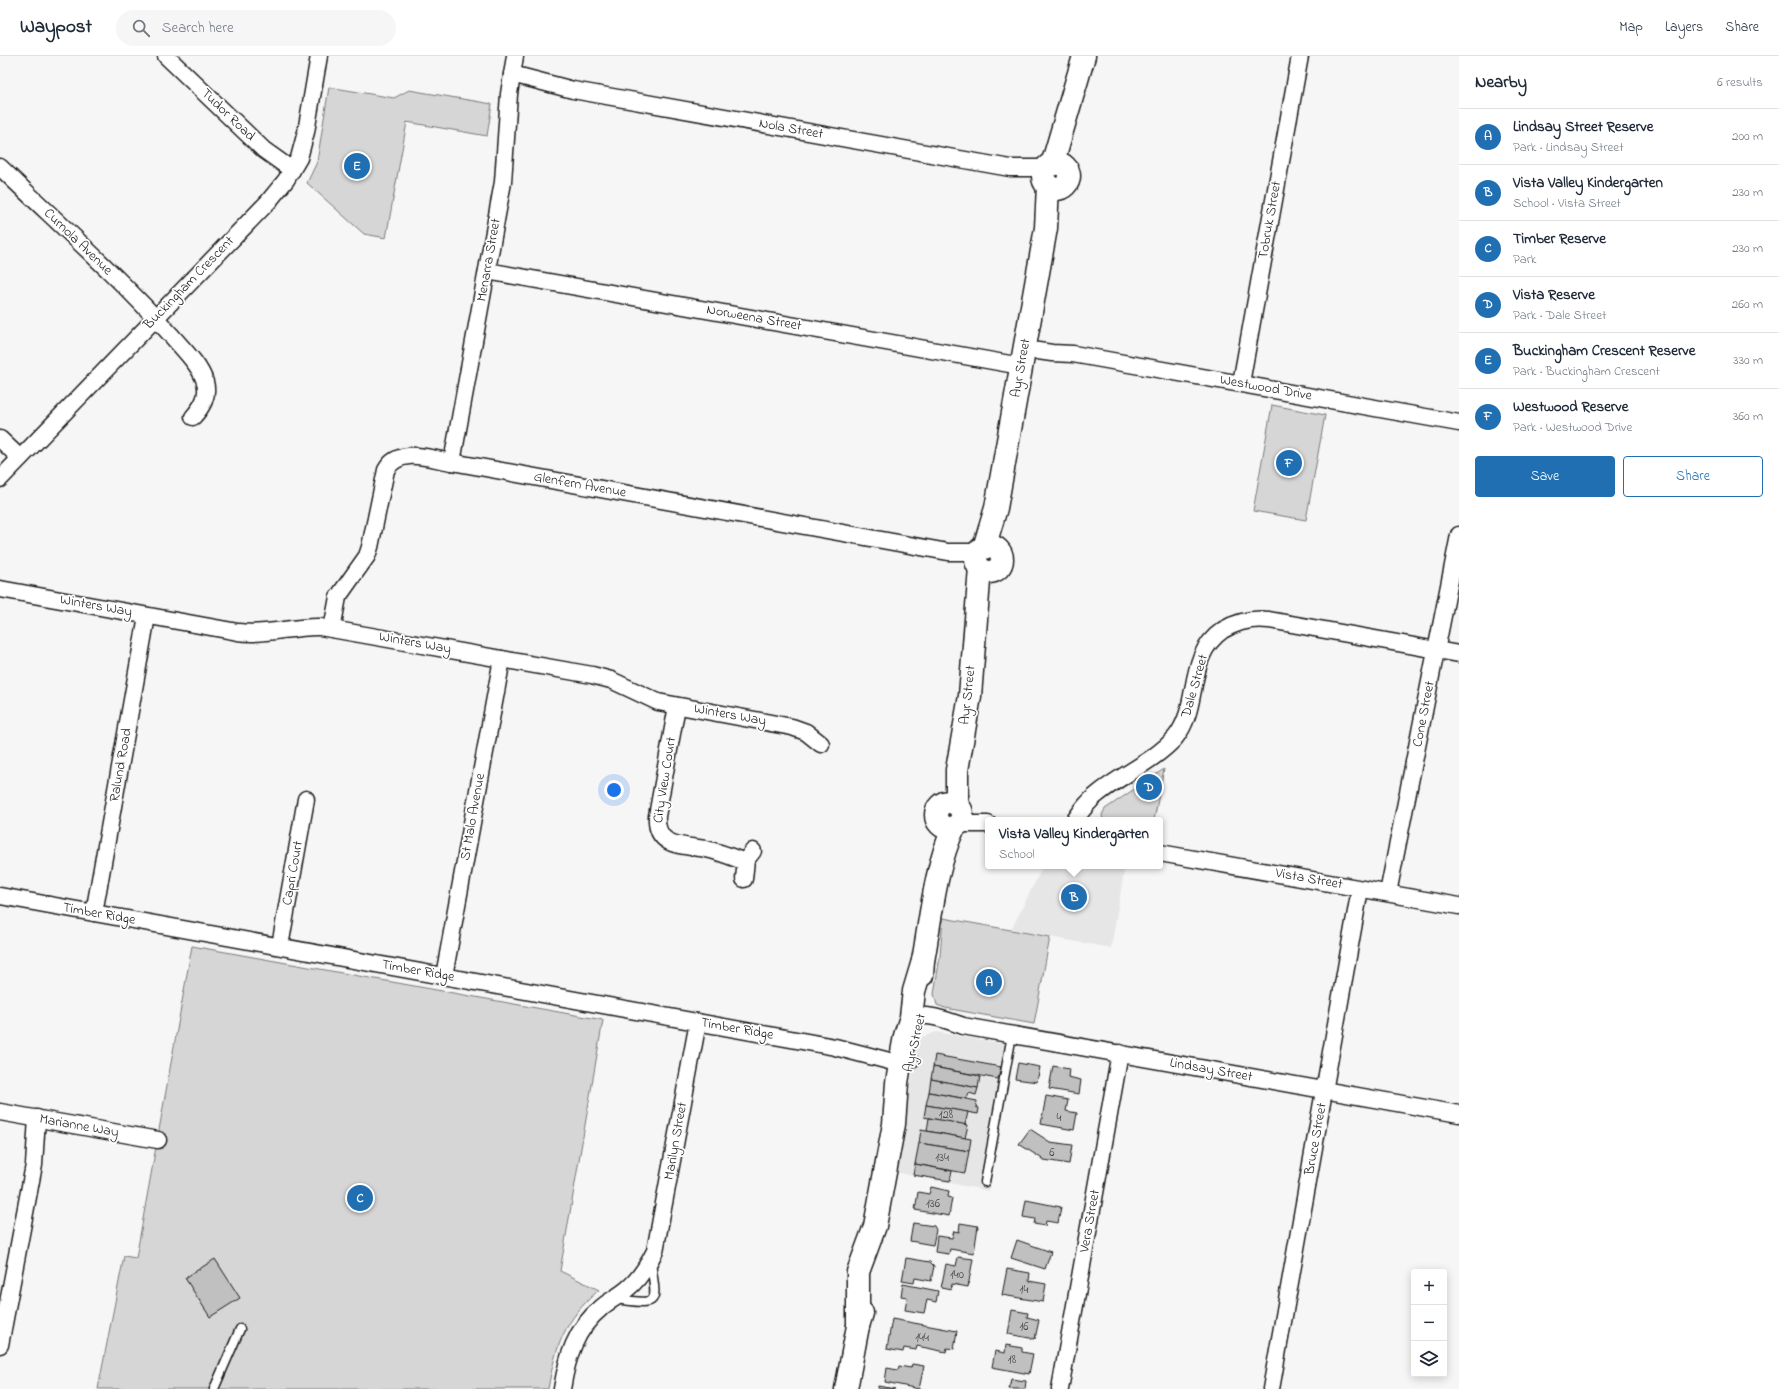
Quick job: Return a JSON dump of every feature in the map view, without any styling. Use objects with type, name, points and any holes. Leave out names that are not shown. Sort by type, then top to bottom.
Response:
[{"type":"street","name":"Tudor Road","points":[[166,56],[264,150],[292,170]]},
{"type":"street","name":"Buckingham Crescent","points":[[0,479],[155,317],[268,202],[292,170],[303,147],[319,56]]},
{"type":"street","name":"Menarra Street","points":[[452,462],[505,170],[511,80],[515,56]]},
{"type":"street","name":"Ayr Street","points":[[846,1389],[858,1326],[858,1272],[875,1226],[894,1124],[897,1083],[904,1060],[905,1036],[918,1018],[914,991],[923,961],[940,866],[952,816],[957,770],[970,696],[976,620],[986,590],[986,560],[1054,176],[1066,123],[1084,56]]},
{"type":"street","name":"Tobruk Street","points":[[1240,384],[1300,56]]},
{"type":"street","name":"Nola Street","points":[[511,80],[1054,176]]},
{"type":"street","name":"Curnola Avenue","points":[[0,167],[155,317],[193,362],[205,382],[206,389],[201,408],[193,417]]},
{"type":"street","name":"Norweena Street","points":[[487,271],[1024,352]]},
{"type":"street","name":"Westwood Drive","points":[[1024,352],[1053,346],[1073,354],[1459,423]]},
{"type":"street","points":[[0,439],[20,458]]},
{"type":"street","name":"Glenfern Avenue","points":[[332,629],[338,597],[364,560],[370,547],[384,477],[388,465],[398,458],[412,455],[986,560]]},
{"type":"street","name":"Cone Street","points":[[1388,893],[1459,535]]},
{"type":"street","name":"Winters Way","points":[[0,589],[248,634],[297,627],[332,629],[603,677],[648,698],[677,706],[792,727],[806,732],[821,744]]},
{"type":"street","name":"Ralund Road","points":[[94,913],[147,616]]},
{"type":"street","name":"Dale Street","points":[[1078,817],[1098,793],[1159,752],[1175,738],[1188,714],[1196,673],[1203,652],[1213,638],[1229,626],[1250,620],[1269,620],[1459,654]]},
{"type":"street","name":"St Malo Avenue","points":[[444,976],[502,659]]},
{"type":"street","name":"City View Court","points":[[677,706],[657,816],[656,824],[659,833],[668,841],[675,844],[749,857],[744,879]]},
{"type":"street","name":"Capri Court","points":[[280,946],[306,799]]},
{"type":"street","points":[[952,816],[985,822]]},
{"type":"street","name":"Vista Street","points":[[1163,854],[1459,906]]},
{"type":"street","name":"Bruce Street","points":[[1271,1389],[1360,888]]},
{"type":"street","name":"Timber Ridge","points":[[0,896],[835,1047],[872,1058],[904,1060]]},
{"type":"street","name":"Lindsay Street","points":[[918,1018],[940,1018],[963,1026],[1459,1114]]},
{"type":"street","name":"Marilyn Street","points":[[562,1389],[568,1357],[579,1332],[601,1308],[626,1290],[636,1280],[651,1259],[658,1242],[698,1022]]},
{"type":"street","name":"Vera Street","points":[[1060,1389],[1120,1054]]},
{"type":"street","name":"Marianne Way","points":[[0,1112],[158,1140]]},
{"type":"street","points":[[0,1345],[42,1120]]},
{"type":"lane","points":[[985,1182],[1012,1035]]},
{"type":"lane","name":"Marilyn Street","points":[[614,1298],[644,1303],[654,1299],[655,1294],[651,1259]]},
{"type":"lane","points":[[214,1389],[240,1329]]},
{"type":"shaded area","points":[[329,87],[394,98],[409,90],[492,104],[487,136],[407,122],[386,238],[364,234],[307,183],[317,162]]},
{"type":"shaded area","points":[[1272,405],[1325,415],[1306,520],[1253,511]]},
{"type":"shaded area","points":[[1164,769],[1155,817],[1102,817],[1105,809]]},
{"type":"shaded area","points":[[1042,869],[1124,869],[1111,948],[1011,930]]},
{"type":"shaded area","points":[[943,918],[1050,937],[1034,1024],[945,1008],[937,1005],[934,994],[940,956]]},
{"type":"shaded area","points":[[192,946],[603,1020],[560,1271],[599,1290],[577,1312],[563,1334],[554,1359],[548,1389],[98,1389],[124,1256],[136,1258]]},
{"type":"shaded area","points":[[937,1032],[1009,1045],[1014,1051],[989,1191],[895,1172],[919,1038]]},
{"type":"building","points":[[935,1055],[1001,1067],[998,1079],[933,1067]]},
{"type":"building","points":[[1018,1063],[1040,1067],[1037,1082],[1015,1079]]},
{"type":"building","points":[[1053,1066],[1069,1069],[1068,1077],[1081,1080],[1079,1094],[1049,1089]]},
{"type":"building","points":[[933,1067],[980,1076],[978,1088],[931,1079]]},
{"type":"building","points":[[931,1079],[978,1088],[976,1095],[969,1093],[967,1099],[929,1092]]},
{"type":"building","points":[[929,1092],[977,1101],[976,1107],[979,1108],[978,1114],[926,1105]]},
{"type":"building","points":[[1046,1096],[1068,1100],[1066,1111],[1077,1113],[1074,1130],[1041,1124]]},
{"type":"building","points":[[926,1105],[968,1112],[965,1125],[924,1117]]},
{"type":"building","points":[[929,1118],[968,1125],[965,1138],[927,1131]]},
{"type":"building","points":[[1030,1129],[1050,1142],[1072,1145],[1069,1164],[1044,1160],[1019,1144]]},
{"type":"building","points":[[921,1130],[971,1139],[969,1151],[919,1143]]},
{"type":"building","points":[[919,1143],[969,1151],[965,1173],[915,1164]]},
{"type":"building","points":[[915,1164],[952,1171],[950,1181],[913,1175]]},
{"type":"building","points":[[931,1187],[949,1191],[948,1197],[952,1198],[949,1216],[915,1210],[918,1192],[929,1194]]},
{"type":"building","points":[[1026,1200],[1061,1207],[1058,1223],[1046,1221],[1045,1226],[1034,1224],[1035,1219],[1023,1217]]},
{"type":"building","points":[[913,1223],[934,1226],[936,1230],[933,1245],[910,1241]]},
{"type":"building","points":[[960,1223],[978,1226],[974,1253],[950,1249],[949,1254],[935,1252],[937,1236],[952,1238],[954,1231],[959,1232]]},
{"type":"building","points":[[1017,1240],[1051,1252],[1045,1269],[1011,1258]]},
{"type":"building","points":[[958,1257],[973,1259],[968,1287],[952,1284],[951,1290],[941,1288],[946,1264],[956,1266]]},
{"type":"building","points":[[906,1258],[930,1262],[934,1266],[931,1281],[915,1278],[914,1283],[902,1281]]},
{"type":"building","points":[[215,1259],[240,1298],[210,1317],[185,1278]]},
{"type":"building","points":[[1007,1269],[1030,1273],[1029,1281],[1046,1284],[1043,1302],[1002,1295]]},
{"type":"building","points":[[903,1284],[938,1291],[936,1302],[927,1300],[924,1313],[905,1310],[907,1297],[901,1296]]},
{"type":"building","points":[[1012,1310],[1028,1313],[1027,1317],[1039,1320],[1035,1339],[1008,1334]]},
{"type":"building","points":[[892,1319],[957,1331],[954,1349],[947,1348],[946,1352],[917,1346],[916,1350],[904,1348],[903,1352],[887,1349]]},
{"type":"building","points":[[1006,1345],[1022,1348],[1022,1352],[1033,1354],[1029,1374],[992,1367],[995,1351],[1005,1353]]},
{"type":"building","points":[[912,1364],[924,1366],[919,1389],[885,1382],[887,1368],[898,1370],[899,1366],[911,1368]]},
{"type":"building","points":[[1011,1379],[1026,1381],[1025,1389],[1009,1389]]},
{"type":"building","points":[[878,1386],[895,1389],[878,1389]]},
{"type":"place","name":"Buckingham Crescent Reserve","points":[[357,166]]},
{"type":"place","name":"Westwood Reserve","points":[[1289,463]]},
{"type":"place","name":"Vista Reserve","points":[[1149,787]]},
{"type":"place","name":"Vista Valley Kindergarten","points":[[1074,897]]},
{"type":"place","name":"Lindsay Street Reserve","points":[[989,982]]},
{"type":"place","name":"Timber Reserve","points":[[360,1198]]}]
